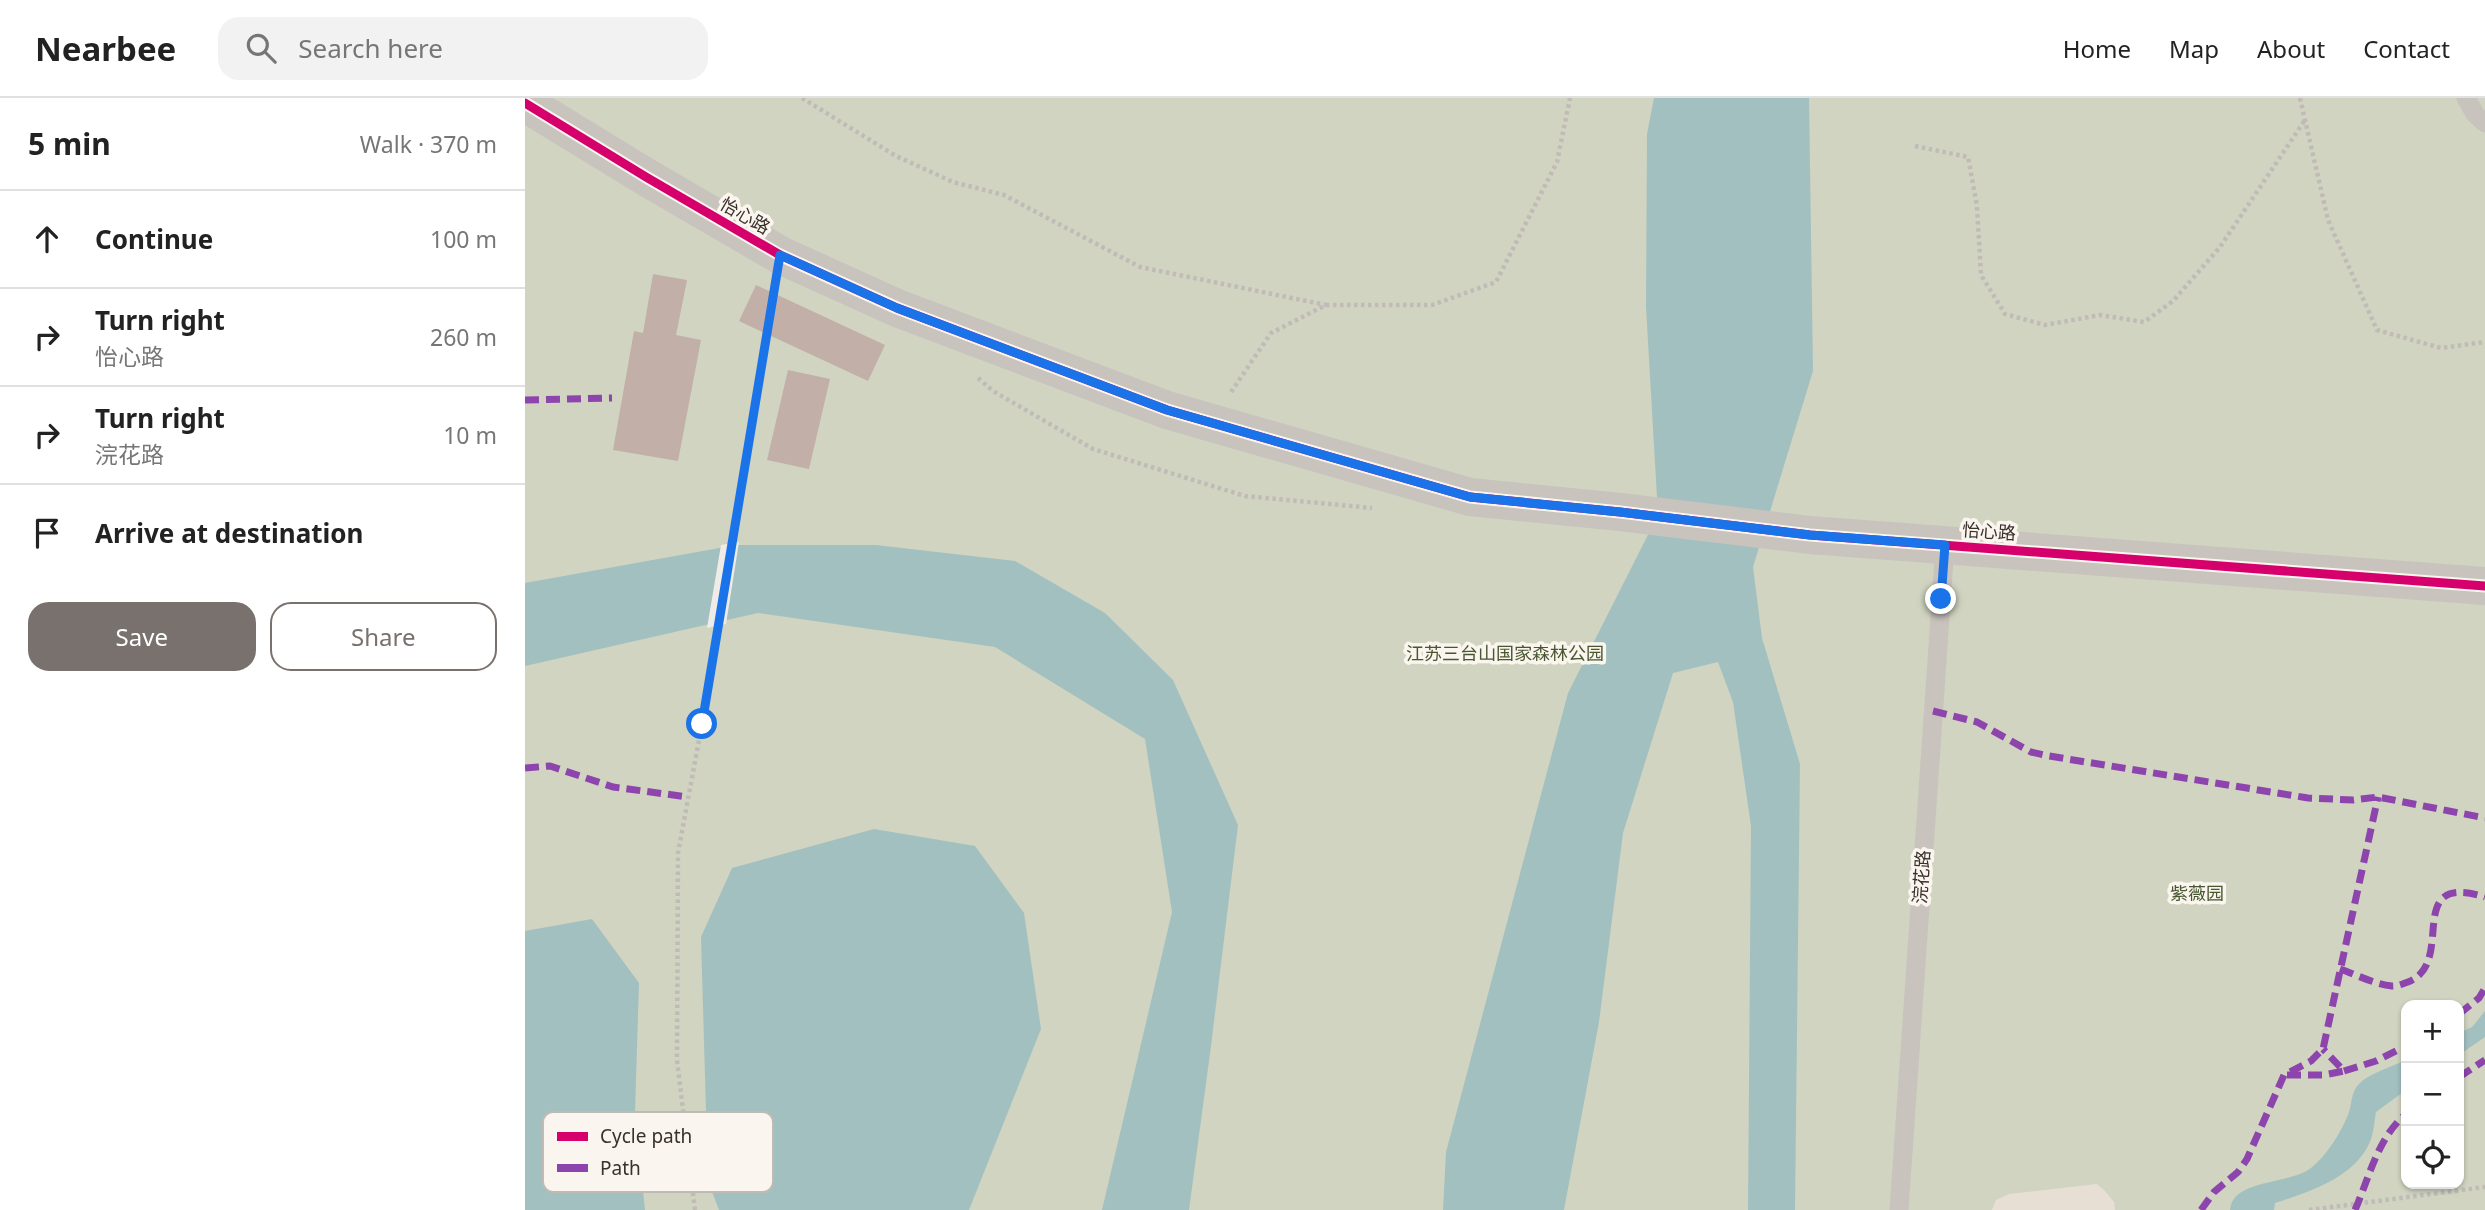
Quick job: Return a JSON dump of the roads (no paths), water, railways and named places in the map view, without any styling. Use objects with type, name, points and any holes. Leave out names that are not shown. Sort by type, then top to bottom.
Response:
[{"type":"street","name":"怡心路","points":[[525,103],[780,255],[897,308],[1167,410],[1470,497],[1810,535],[2485,586]]},
{"type":"lane","points":[[2466,98],[2475,114],[2485,123]]},
{"type":"lane","name":"浣花路","points":[[1899,1210],[1945,545]]},
{"type":"water","points":[[1654,98],[1809,98],[1813,371],[1753,567],[1762,638],[1800,764],[1795,1210],[1748,1210],[1751,826],[1733,702],[1718,662],[1673,673],[1623,833],[1599,1022],[1564,1210],[1443,1210],[1446,1152],[1568,693],[1658,515],[1646,307],[1647,134]]},
{"type":"water","points":[[736,545],[876,545],[1015,561],[1105,613],[1173,680],[1238,825],[1189,1210],[1102,1210],[1172,912],[1145,739],[995,647],[758,613],[525,666],[525,583]]},
{"type":"water","points":[[874,829],[975,846],[1024,913],[1041,1029],[969,1210],[719,1210],[712,1192],[773,1192],[773,1112],[706,1112],[701,937],[732,868]]},
{"type":"water","points":[[592,919],[639,983],[635,1112],[543,1112],[543,1192],[643,1192],[645,1210],[525,1210],[525,931]]},
{"type":"water","points":[[2485,1011],[2485,1037],[2464,1052],[2464,1031],[2472,1027]]},
{"type":"water","points":[[2401,1062],[2401,1094],[2376,1112],[2369,1144],[2352,1166],[2329,1182],[2275,1203],[2274,1210],[2230,1210],[2233,1200],[2240,1193],[2301,1173],[2317,1163],[2341,1129],[2358,1085],[2372,1075]]},
{"type":"park label","name":"江苏三台山国家森林公园","points":[[1505,654]]},
{"type":"park label","name":"紫薇园","points":[[2197,894]]}]
